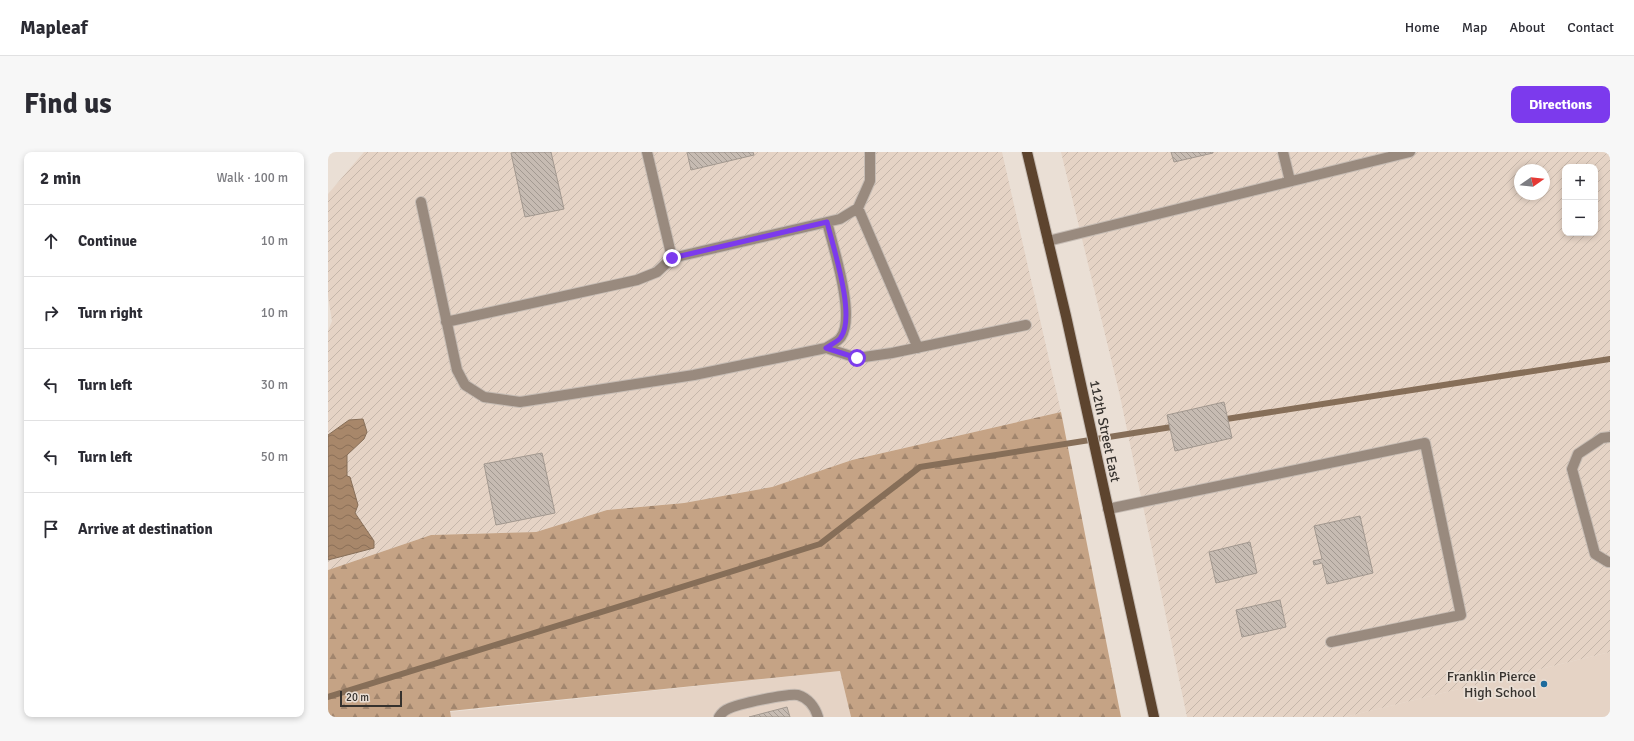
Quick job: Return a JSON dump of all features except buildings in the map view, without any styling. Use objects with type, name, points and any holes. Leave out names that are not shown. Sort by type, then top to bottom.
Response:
[{"type":"main road","name":"112th Street East","points":[[1027,152],[1066,316],[1154,717]]},
{"type":"lane","points":[[647,152],[672,258]]},
{"type":"lane","points":[[446,322],[637,280],[657,272],[672,258],[840,219],[858,208],[870,181],[870,152]]},
{"type":"lane","points":[[1283,152],[1290,181]]},
{"type":"lane","points":[[1048,241],[1410,152]]},
{"type":"lane","points":[[421,202],[457,370],[465,385],[484,397],[520,402],[694,375],[826,348],[841,337],[847,316],[843,286],[827,222]]},
{"type":"lane","points":[[858,208],[918,348]]},
{"type":"lane","points":[[826,348],[857,358],[918,348],[1026,325]]},
{"type":"lane","points":[[1610,437],[1602,438],[1578,454],[1572,469],[1595,554],[1610,562]]},
{"type":"lane","points":[[1108,509],[1425,443],[1461,615],[1330,642]]},
{"type":"lane","points":[[719,717],[728,709],[785,694],[797,695],[807,699],[816,711],[818,717]]},
{"type":"shaded area","points":[[364,152],[1002,152],[1061,412],[852,460],[772,487],[684,503],[607,510],[536,532],[431,535],[328,570],[328,331],[332,321],[328,296],[328,194]]},
{"type":"shaded area","points":[[1061,152],[1610,152],[1610,652],[1345,717],[1187,717],[1120,396]]},
{"type":"shaded area","name":"Franklin Pierce High School","points":[[1610,652],[1610,717],[1345,717]]},
{"type":"shaded area","points":[[840,671],[851,717],[451,717],[450,712]]},
{"type":"green space","points":[[1061,412],[1121,717],[851,717],[840,671],[450,711],[451,717],[328,717],[328,570],[431,535],[536,532],[607,510],[684,503],[772,487],[852,460]]},
{"type":"water","points":[[363,419],[367,432],[364,439],[347,455],[347,476],[350,477],[358,505],[355,513],[374,541],[374,548],[328,560],[328,435],[349,420]]},
{"type":"waterway","points":[[1220,420],[1610,359]]},
{"type":"waterway","points":[[328,697],[820,544],[920,467],[1178,426]]},
{"type":"place","name":"Franklin Pierce High School","points":[[1544,684]]},
{"type":"route","points":[[672,258],[827,222],[843,286],[847,316],[841,337],[826,348],[857,358]]}]
